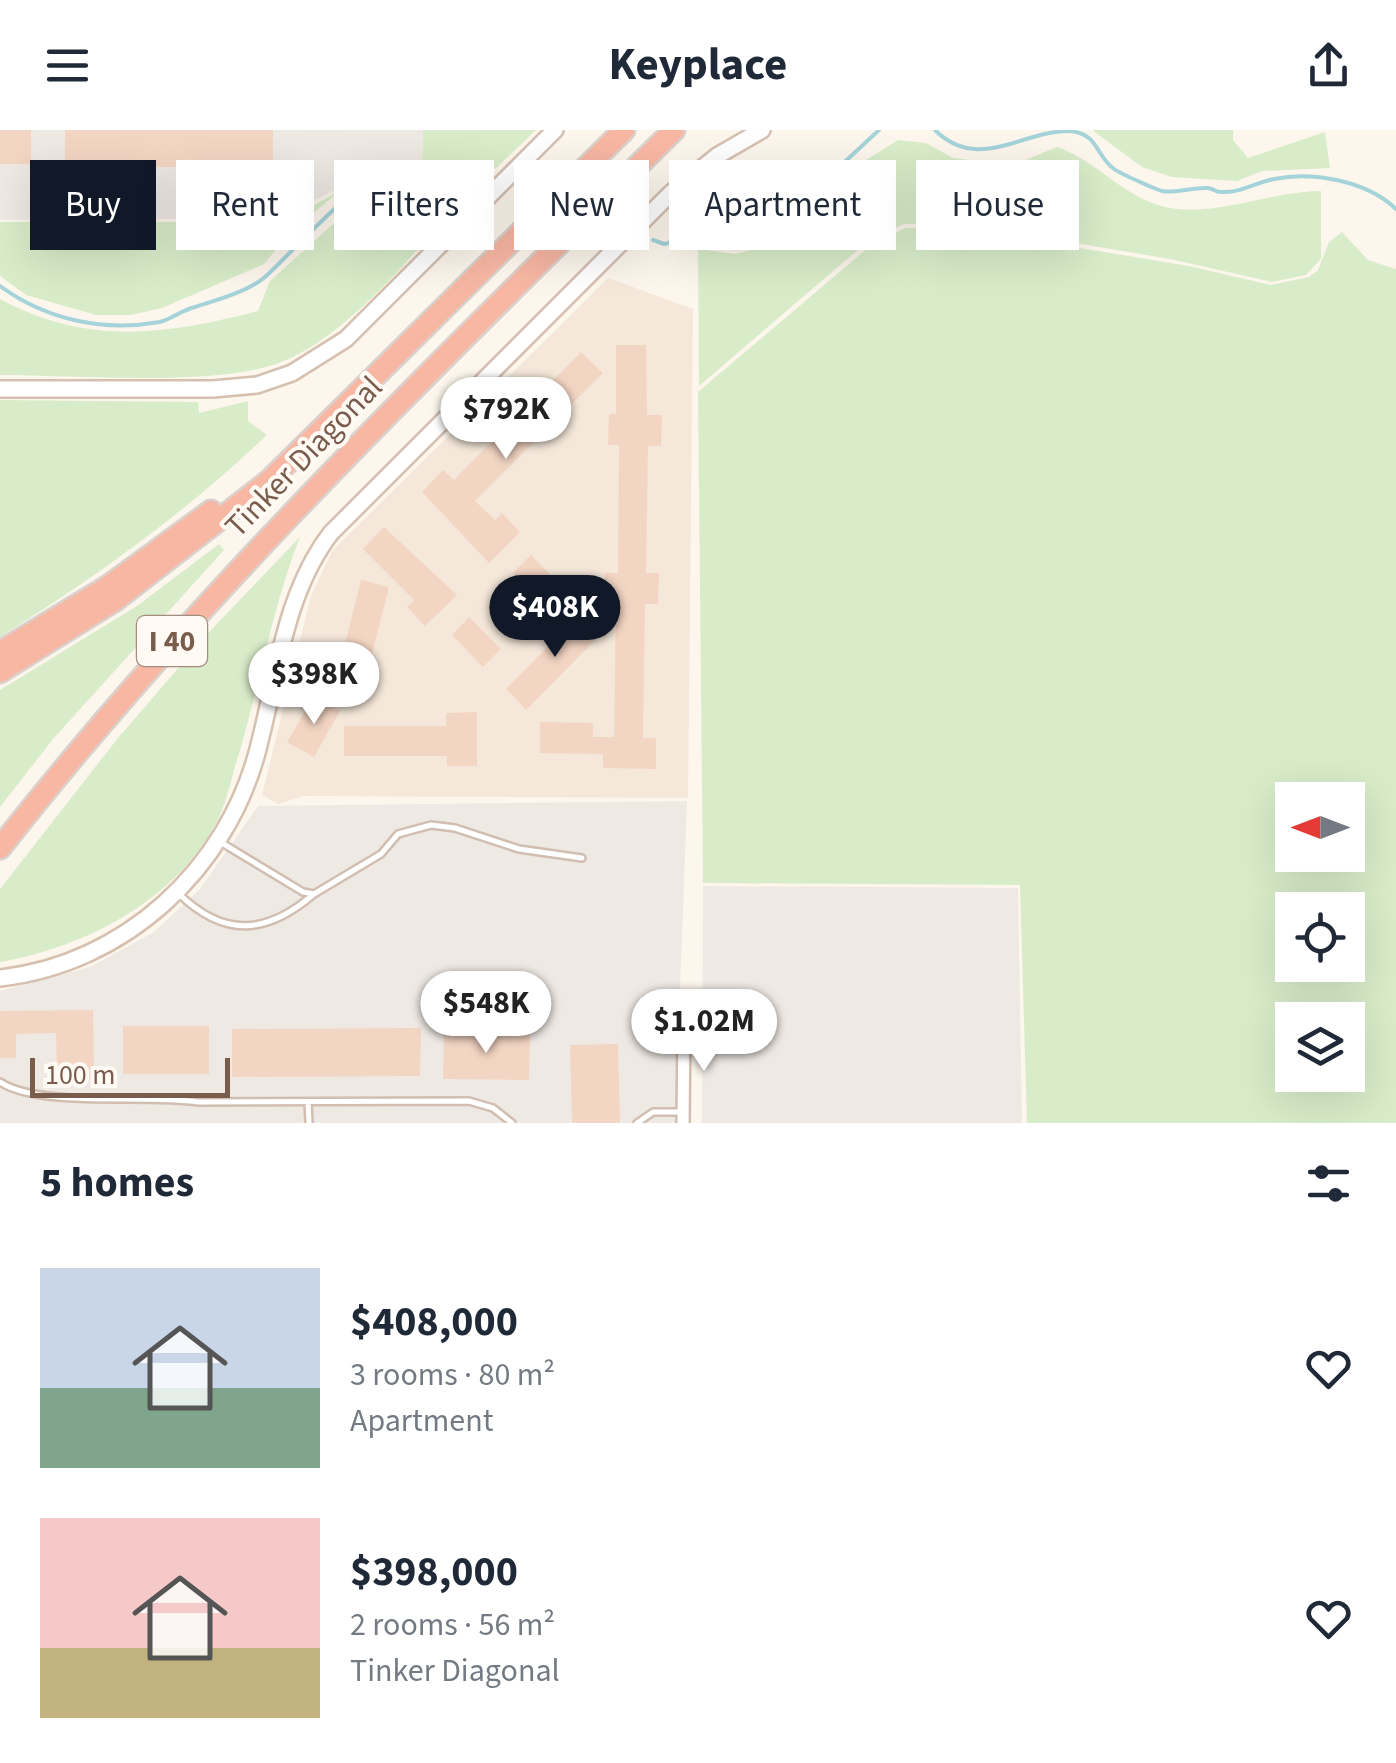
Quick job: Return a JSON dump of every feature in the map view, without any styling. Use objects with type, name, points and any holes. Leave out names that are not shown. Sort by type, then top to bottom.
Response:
[{"type":"highway","name":"Tinker Diagonal","points":[[0,672],[114,601],[269,480],[621,130]]},
{"type":"highway","name":"Tinker Diagonal","points":[[0,848],[129,691],[295,506],[674,130]]},
{"type":"highway","points":[[0,652],[107,587],[324,424]]},
{"type":"street","name":"Tinker Diagonal","points":[[0,389],[226,389],[267,382],[306,366],[346,338],[555,130]]},
{"type":"street","points":[[0,978],[58,964],[99,948],[145,920],[178,893],[219,841],[257,753],[300,587],[330,533],[672,193],[717,156],[762,130]]},
{"type":"street","points":[[683,1118],[684,1025]]},
{"type":"lane","points":[[178,893],[215,922],[236,925],[287,917],[314,894],[380,854],[398,834],[431,825],[455,828],[519,849],[582,858]]},
{"type":"lane","points":[[219,841],[304,892],[314,894]]},
{"type":"lane","points":[[0,1082],[29,1096],[469,1101],[492,1108],[512,1123]]},
{"type":"lane","points":[[308,1102],[309,1123]]},
{"type":"lane","points":[[637,1123],[654,1112],[683,1118]]},
{"type":"shaded area","points":[[0,130],[423,130],[422,160],[334,160],[334,190],[314,200],[314,160],[176,160],[176,219],[156,219],[156,160],[30,160],[30,220],[0,220]]},
{"type":"shaded area","points":[[608,278],[693,309],[688,798],[304,796],[278,804],[262,795],[311,596],[332,551]]},
{"type":"shaded area","points":[[687,801],[675,1123],[0,1123],[0,991],[90,967],[154,932],[200,889],[258,806]]},
{"type":"shaded area","points":[[703,886],[1018,888],[1022,1123],[702,1123]]},
{"type":"green space","points":[[423,130],[536,130],[495,169],[494,160],[422,160]]},
{"type":"green space","points":[[1092,130],[1233,130],[1233,140],[1248,158],[1325,132],[1330,168],[1262,171],[1237,181],[1172,177],[1142,167]]},
{"type":"green space","points":[[898,140],[926,143],[953,158],[970,160],[916,160],[916,224],[896,228],[896,160],[866,160]]},
{"type":"green space","points":[[1057,147],[1084,160],[1150,202],[1184,209],[1223,207],[1321,191],[1321,259],[1306,275],[1272,282],[1079,244],[1079,160],[1025,160]]},
{"type":"green space","points":[[334,194],[314,213],[314,205]]},
{"type":"green space","points":[[0,222],[30,222],[30,250],[156,250],[156,222],[176,222],[176,250],[276,250],[264,264],[162,308],[131,315],[96,315],[26,295],[0,276]]},
{"type":"green space","points":[[334,223],[334,250],[416,250],[350,318],[298,354],[273,365],[177,377],[0,375],[0,299],[32,314],[96,330],[127,332],[191,326],[258,311],[270,281],[304,250],[314,250],[314,241]]},
{"type":"green space","points":[[905,228],[916,228],[916,250],[1079,248],[1189,266],[1271,285],[1309,277],[1318,270],[1329,242],[1342,232],[1368,260],[1396,269],[1396,1123],[1027,1123],[1020,885],[703,883],[698,392],[865,250],[896,250],[896,233]]},
{"type":"green space","points":[[698,250],[735,254],[750,250],[858,250],[699,386]]},
{"type":"green space","points":[[0,400],[198,402],[199,413],[248,401],[248,421],[267,435],[139,543],[0,637]]},
{"type":"green space","points":[[300,537],[225,801],[203,845],[156,894],[128,914],[66,944],[0,962],[0,889],[118,738],[212,629]]},
{"type":"green space","points":[[219,544],[224,550],[53,739],[0,807],[0,690],[137,606]]},
{"type":"building","points":[[0,130],[31,130],[30,164],[0,164]]},
{"type":"building","points":[[65,130],[273,130],[273,160],[176,160],[176,167],[156,167],[156,160],[65,160]]},
{"type":"building","points":[[616,345],[646,345],[647,415],[662,415],[661,446],[648,446],[646,573],[659,573],[658,604],[645,604],[643,738],[656,738],[656,769],[603,768],[603,754],[540,753],[540,722],[593,723],[593,737],[614,737],[616,604],[605,603],[605,573],[618,573],[619,445],[608,445],[609,414],[616,414]]},
{"type":"building","points":[[581,352],[603,373],[475,501],[495,520],[502,513],[520,532],[489,563],[422,492],[443,470],[454,480]]},
{"type":"building","points":[[384,527],[457,595],[425,626],[407,607],[414,600],[363,549]]},
{"type":"building","points":[[531,555],[562,586],[544,604],[513,573]]},
{"type":"building","points":[[361,580],[389,587],[362,694],[334,688]]},
{"type":"building","points":[[583,611],[604,631],[526,710],[506,689]]},
{"type":"building","points":[[469,617],[501,649],[483,667],[452,635]]},
{"type":"building","points":[[314,696],[340,711],[314,757],[287,742]]},
{"type":"building","points":[[477,712],[477,766],[447,766],[447,756],[344,756],[344,726],[446,726],[446,713]]},
{"type":"building","points":[[93,1010],[94,1080],[57,1080],[56,1033],[16,1034],[16,1058],[0,1058],[0,1011]]},
{"type":"building","points":[[123,1026],[209,1026],[209,1074],[123,1074]]},
{"type":"building","points":[[421,1028],[420,1076],[232,1077],[232,1029]]},
{"type":"building","points":[[444,1031],[530,1032],[529,1080],[443,1079]]},
{"type":"building","points":[[618,1044],[620,1123],[572,1123],[570,1045]]},
{"type":"waterway","points":[[653,240],[664,244],[703,235],[741,243],[759,238],[779,225],[803,191],[835,171],[879,130]]},
{"type":"waterway","points":[[935,130],[951,142],[984,149],[1070,131],[1092,141],[1114,169],[1162,191],[1208,188],[1229,192],[1274,179],[1305,176],[1355,185],[1396,209]]},
{"type":"waterway","points":[[0,286],[37,307],[76,320],[118,325],[160,322],[258,282],[334,209]]}]
